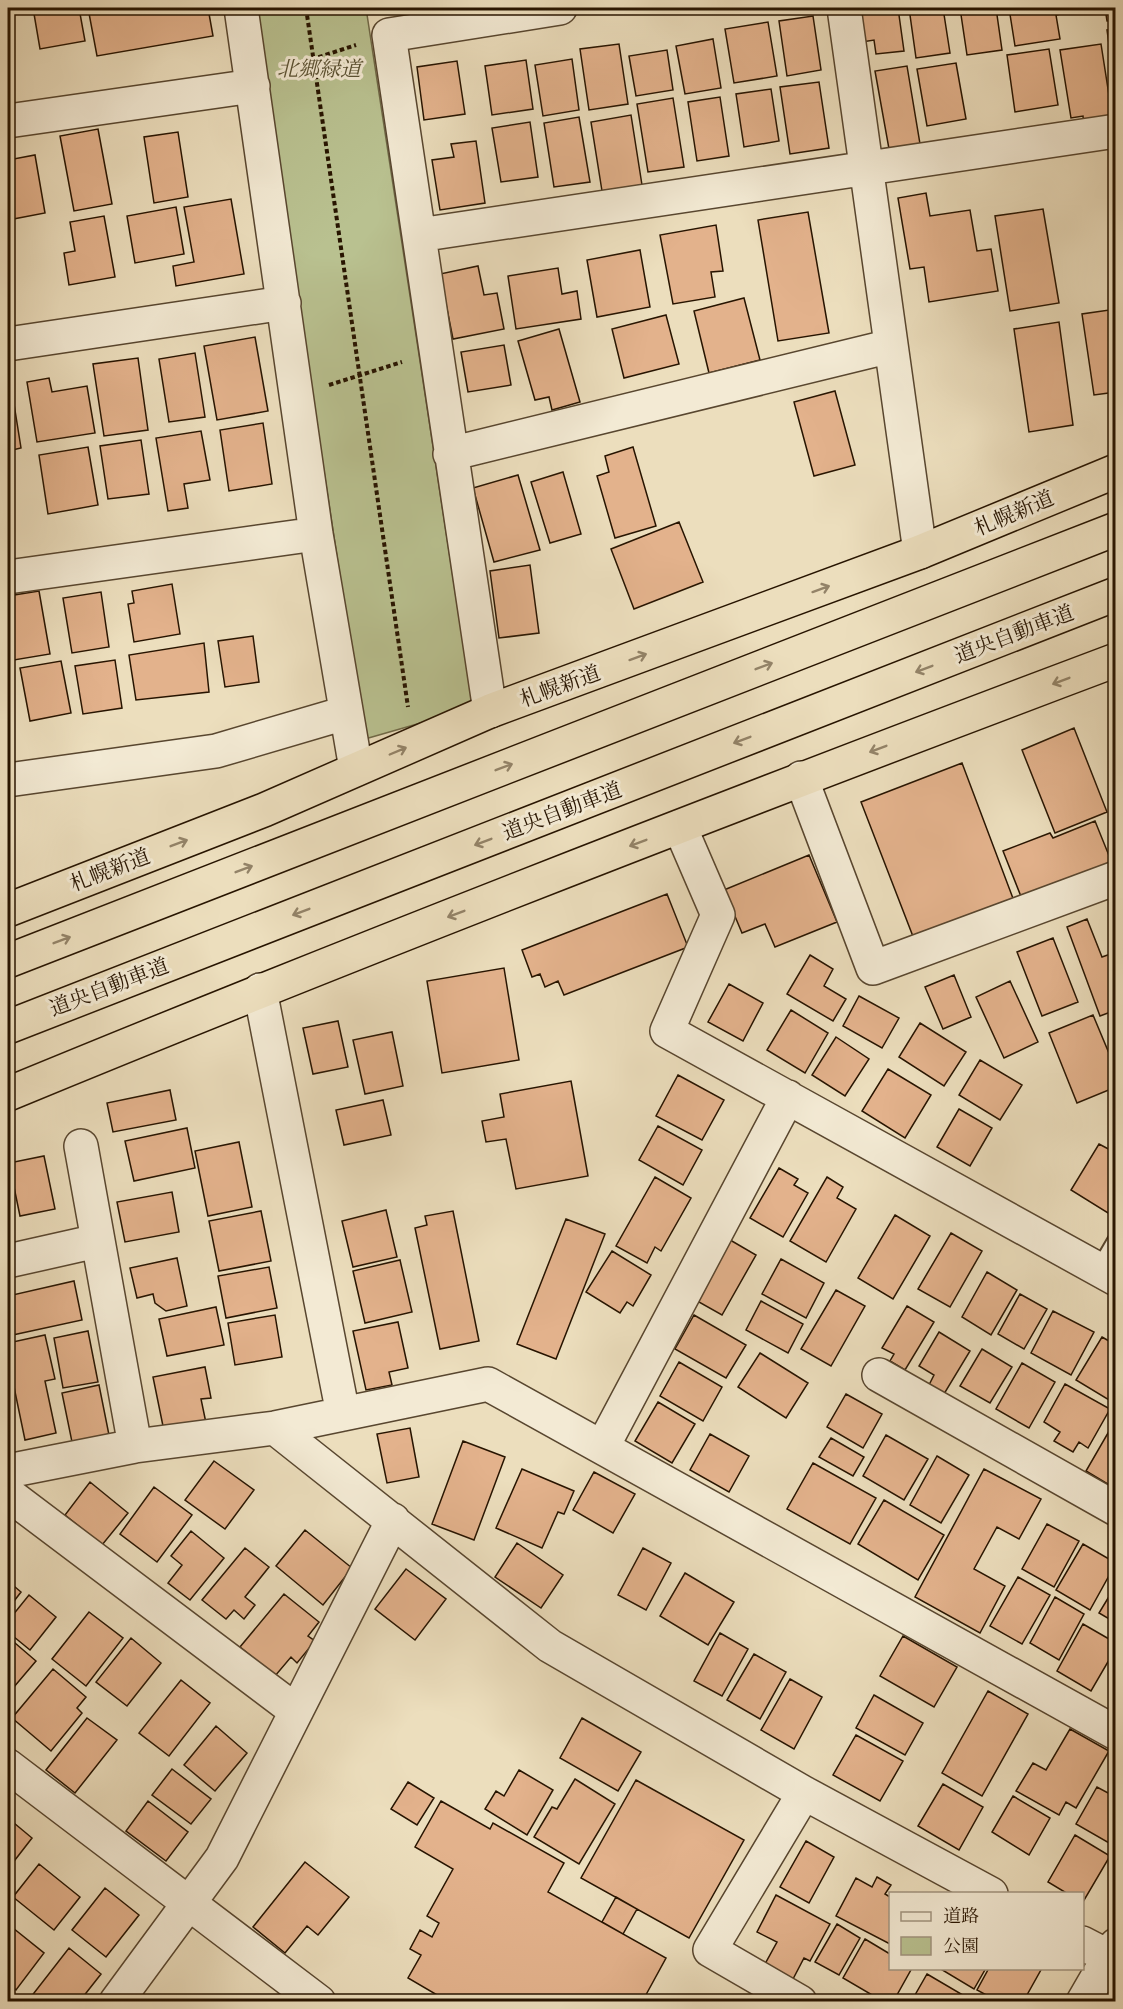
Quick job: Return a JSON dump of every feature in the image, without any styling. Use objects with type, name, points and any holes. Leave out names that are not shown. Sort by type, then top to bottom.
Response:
[{"type":"highway","name":"札幌新道","points":[[8,910],[264,810],[490,711],[920,552],[1116,471]]},
{"type":"highway","points":[[8,961],[1116,529]]},
{"type":"highway","name":"道央自動車道","points":[[8,1027],[1116,594]]},
{"type":"highway","points":[[8,1094],[260,990],[801,778],[1116,660]]},
{"type":"street","points":[[241,8],[316,534],[356,769]]},
{"type":"street","points":[[490,711],[389,35],[560,8]]},
{"type":"street","points":[[844,8],[920,552]]},
{"type":"street","points":[[8,121],[253,86]]},
{"type":"street","points":[[418,235],[1116,131]]},
{"type":"street","points":[[8,344],[284,303]]},
{"type":"street","points":[[450,454],[891,346]]},
{"type":"street","points":[[8,577],[316,534]]},
{"type":"street","points":[[8,780],[216,751],[345,713]]},
{"type":"street","points":[[801,778],[873,968],[1116,878]]},
{"type":"street","points":[[680,827],[718,915],[667,1031],[1107,1274]]},
{"type":"street","points":[[260,990],[343,1414]]},
{"type":"street","points":[[603,1446],[788,1097]]},
{"type":"street","points":[[81,1146],[135,1446]]},
{"type":"street","points":[[8,1261],[97,1241]]},
{"type":"street","points":[[879,1375],[1116,1509]]},
{"type":"street","points":[[8,1471],[135,1446],[275,1428],[488,1384],[1116,1733]]},
{"type":"street","points":[[275,1428],[550,1646],[804,1793],[989,1892]]},
{"type":"street","points":[[8,1494],[296,1711]]},
{"type":"street","points":[[116,2001],[222,1858],[393,1520]]},
{"type":"street","points":[[8,1766],[319,2001]]},
{"type":"street","points":[[800,2001],[710,1950],[804,1793]]},
{"type":"street","points":[[1083,2001],[1102,1948]]},
{"type":"lane","points":[[1107,1274],[1116,1241]]},
{"type":"path","points":[[306,8],[408,707]]},
{"type":"path","points":[[253,86],[313,59],[389,35]]},
{"type":"path","points":[[297,395],[436,352]]},
{"type":"green space","name":"北郷緑道","points":[[253,8],[366,8],[473,708],[365,739]]},
{"type":"building","points":[[33,8],[79,8],[85,41],[40,49]]},
{"type":"building","points":[[88,8],[208,8],[213,36],[97,56]]},
{"type":"building","points":[[857,8],[898,8],[904,51],[876,54],[874,40],[862,42]]},
{"type":"building","points":[[909,8],[943,8],[950,53],[916,58]]},
{"type":"building","points":[[960,8],[996,8],[1002,50],[967,55]]},
{"type":"building","points":[[1009,8],[1064,8],[1065,13],[1056,15],[1060,39],[1015,46]]},
{"type":"building","points":[[1105,8],[1116,8],[1116,20],[1107,21]]},
{"type":"building","points":[[813,16],[821,70],[787,76],[779,21]]},
{"type":"building","points":[[768,22],[777,76],[734,83],[725,29]]},
{"type":"building","points":[[1116,29],[1116,94],[1107,30]]},
{"type":"building","points":[[713,39],[721,88],[685,94],[676,46]]},
{"type":"building","points":[[619,44],[628,104],[589,110],[580,49]]},
{"type":"building","points":[[1101,44],[1113,121],[1084,125],[1083,116],[1071,118],[1060,50]]},
{"type":"building","points":[[1049,49],[1058,105],[1015,112],[1007,55]]},
{"type":"building","points":[[667,50],[673,90],[636,96],[629,56]]},
{"type":"building","points":[[572,59],[579,110],[543,116],[535,65]]},
{"type":"building","points":[[526,60],[533,109],[492,115],[485,66]]},
{"type":"building","points":[[457,61],[465,114],[424,120],[417,67]]},
{"type":"building","points":[[956,63],[966,119],[927,126],[917,69]]},
{"type":"building","points":[[907,66],[920,144],[889,149],[875,71]]},
{"type":"building","points":[[819,82],[829,148],[790,154],[780,87]]},
{"type":"building","points":[[771,89],[779,141],[744,147],[736,94]]},
{"type":"building","points":[[720,97],[729,156],[697,161],[688,102]]},
{"type":"building","points":[[673,98],[684,167],[648,172],[637,104]]},
{"type":"building","points":[[631,115],[642,185],[602,191],[591,122]]},
{"type":"building","points":[[579,117],[590,182],[554,187],[544,123]]},
{"type":"building","points":[[530,122],[538,177],[501,182],[492,128]]},
{"type":"building","points":[[98,129],[112,204],[74,211],[60,136]]},
{"type":"building","points":[[178,132],[188,197],[154,203],[144,137]]},
{"type":"building","points":[[476,141],[485,203],[440,210],[432,160],[454,157],[451,144]]},
{"type":"building","points":[[35,155],[45,213],[8,220],[8,160]]},
{"type":"building","points":[[926,193],[930,216],[970,210],[977,251],[991,249],[998,291],[929,302],[924,267],[910,269],[898,198]]},
{"type":"building","points":[[1116,196],[1116,248],[1109,197]]},
{"type":"building","points":[[231,199],[244,274],[176,286],[173,266],[194,262],[184,207]]},
{"type":"building","points":[[176,207],[184,254],[135,263],[127,216]]},
{"type":"building","points":[[1043,209],[1059,303],[1010,311],[995,216]]},
{"type":"building","points":[[808,212],[829,333],[778,341],[758,220]]},
{"type":"building","points":[[104,216],[115,277],[69,285],[64,253],[75,251],[70,222]]},
{"type":"building","points":[[716,225],[723,271],[711,272],[715,297],[673,304],[660,235]]},
{"type":"building","points":[[640,250],[650,307],[597,317],[587,260]]},
{"type":"building","points":[[478,266],[484,295],[497,293],[504,329],[453,339],[440,274]]},
{"type":"building","points":[[558,268],[562,294],[577,291],[581,319],[516,329],[508,276]]},
{"type":"building","points":[[744,298],[760,360],[709,373],[694,311]]},
{"type":"building","points":[[1116,309],[1116,392],[1094,395],[1082,314]]},
{"type":"building","points":[[666,315],[679,364],[624,378],[612,329]]},
{"type":"building","points":[[1059,322],[1073,425],[1029,432],[1014,329]]},
{"type":"building","points":[[559,329],[580,402],[552,410],[549,397],[535,400],[518,341]]},
{"type":"building","points":[[255,337],[268,411],[217,420],[204,346]]},
{"type":"building","points":[[504,345],[511,385],[468,392],[461,352]]},
{"type":"building","points":[[195,353],[205,417],[169,422],[159,359]]},
{"type":"building","points":[[138,358],[148,430],[104,436],[93,364]]},
{"type":"building","points":[[49,378],[52,392],[87,386],[95,433],[37,442],[27,382]]},
{"type":"building","points":[[835,391],[855,465],[814,476],[794,402]]},
{"type":"building","points":[[14,404],[21,448],[8,451],[8,406]]},
{"type":"building","points":[[263,423],[272,484],[229,491],[220,430]]},
{"type":"building","points":[[201,431],[210,480],[184,484],[188,508],[168,511],[156,438]]},
{"type":"building","points":[[141,440],[149,494],[108,499],[100,446]]},
{"type":"building","points":[[88,447],[98,505],[48,514],[39,455]]},
{"type":"building","points":[[633,447],[656,526],[615,538],[597,476],[609,472],[605,456]]},
{"type":"building","points":[[563,472],[581,534],[550,543],[531,482]]},
{"type":"building","points":[[518,475],[540,550],[494,562],[473,488]]},
{"type":"building","points":[[679,522],[703,582],[634,609],[611,549]]},
{"type":"building","points":[[530,565],[539,633],[499,638],[490,571]]},
{"type":"building","points":[[172,584],[180,634],[134,642],[128,604],[134,603],[132,591]]},
{"type":"building","points":[[39,591],[50,654],[14,660],[8,621],[8,596]]},
{"type":"building","points":[[101,592],[109,647],[72,653],[63,598]]},
{"type":"building","points":[[253,636],[259,682],[225,687],[218,641]]},
{"type":"building","points":[[204,643],[209,692],[136,700],[129,655]]},
{"type":"building","points":[[115,660],[122,708],[83,714],[75,666]]},
{"type":"building","points":[[61,661],[71,713],[30,721],[20,668]]},
{"type":"building","points":[[1074,728],[1107,812],[1055,833],[1022,750]]},
{"type":"building","points":[[962,763],[1014,901],[914,939],[861,802]]},
{"type":"building","points":[[1095,821],[1112,863],[1022,899],[1003,851],[1050,833],[1053,838]]},
{"type":"building","points":[[809,855],[837,922],[775,947],[765,924],[742,933],[724,890]]},
{"type":"building","points":[[667,894],[688,947],[564,995],[558,981],[545,987],[540,974],[532,977],[522,950]]},
{"type":"building","points":[[1087,919],[1102,957],[1116,952],[1116,1010],[1100,1016],[1067,927]]},
{"type":"building","points":[[1053,938],[1078,1002],[1042,1016],[1017,952]]},
{"type":"building","points":[[810,955],[833,969],[824,986],[846,999],[833,1021],[787,994]]},
{"type":"building","points":[[504,968],[519,1060],[442,1073],[427,981]]},
{"type":"building","points":[[954,975],[971,1017],[943,1029],[925,987]]},
{"type":"building","points":[[1010,981],[1038,1042],[1004,1058],[976,997]]},
{"type":"building","points":[[729,984],[763,1003],[743,1041],[708,1022]]},
{"type":"building","points":[[859,996],[899,1018],[882,1048],[843,1026]]},
{"type":"building","points":[[791,1010],[828,1033],[805,1073],[767,1050]]},
{"type":"building","points":[[1093,1015],[1116,1070],[1116,1087],[1077,1103],[1049,1033]]},
{"type":"building","points":[[338,1021],[348,1067],[313,1074],[303,1028]]},
{"type":"building","points":[[920,1023],[966,1052],[944,1086],[899,1057]]},
{"type":"building","points":[[392,1032],[403,1086],[365,1094],[353,1040]]},
{"type":"building","points":[[836,1037],[869,1059],[845,1096],[812,1075]]},
{"type":"building","points":[[980,1060],[1022,1085],[1000,1120],[959,1095]]},
{"type":"building","points":[[888,1069],[931,1095],[905,1138],[862,1111]]},
{"type":"building","points":[[678,1075],[724,1100],[702,1140],[656,1116]]},
{"type":"building","points":[[571,1081],[588,1176],[516,1189],[506,1139],[486,1142],[482,1121],[504,1117],[500,1094]]},
{"type":"building","points":[[170,1090],[176,1120],[113,1132],[107,1103]]},
{"type":"building","points":[[383,1100],[391,1135],[344,1145],[336,1110]]},
{"type":"building","points":[[959,1109],[992,1128],[970,1166],[937,1147]]},
{"type":"building","points":[[658,1126],[702,1150],[683,1185],[639,1160]]},
{"type":"building","points":[[187,1128],[195,1168],[134,1181],[125,1141]]},
{"type":"building","points":[[239,1142],[252,1207],[208,1216],[195,1151]]},
{"type":"building","points":[[1099,1144],[1116,1153],[1116,1200],[1108,1213],[1071,1190]]},
{"type":"building","points":[[44,1156],[55,1209],[20,1216],[9,1163]]},
{"type":"building","points":[[779,1168],[798,1179],[794,1185],[808,1193],[783,1237],[750,1218]]},
{"type":"building","points":[[655,1177],[691,1198],[661,1251],[655,1247],[647,1263],[616,1246]]},
{"type":"building","points":[[827,1177],[843,1187],[837,1198],[856,1209],[826,1262],[790,1241]]},
{"type":"building","points":[[172,1192],[179,1232],[125,1242],[117,1202]]},
{"type":"building","points":[[386,1210],[397,1257],[353,1267],[342,1221]]},
{"type":"building","points":[[261,1211],[271,1261],[219,1271],[209,1221]]},
{"type":"building","points":[[453,1211],[479,1341],[440,1349],[415,1228],[427,1225],[425,1216]]},
{"type":"building","points":[[895,1215],[930,1236],[893,1299],[858,1278]]},
{"type":"building","points":[[566,1219],[605,1234],[556,1359],[517,1344]]},
{"type":"building","points":[[951,1233],[982,1251],[950,1307],[918,1289]]},
{"type":"building","points":[[725,1237],[756,1255],[722,1315],[690,1297]]},
{"type":"building","points":[[612,1251],[651,1275],[633,1306],[627,1302],[620,1313],[586,1292]]},
{"type":"building","points":[[177,1258],[187,1306],[166,1311],[155,1303],[153,1294],[137,1298],[130,1268]]},
{"type":"building","points":[[781,1259],[824,1283],[806,1318],[762,1294]]},
{"type":"building","points":[[400,1260],[412,1312],[365,1323],[353,1271]]},
{"type":"building","points":[[269,1267],[277,1308],[226,1318],[218,1276]]},
{"type":"building","points":[[987,1272],[1017,1290],[991,1335],[962,1317]]},
{"type":"building","points":[[74,1281],[82,1320],[8,1336],[8,1296]]},
{"type":"building","points":[[836,1290],[865,1306],[831,1366],[801,1349]]},
{"type":"building","points":[[1020,1294],[1047,1309],[1024,1349],[998,1334]]},
{"type":"building","points":[[761,1301],[803,1324],[788,1353],[746,1330]]},
{"type":"building","points":[[907,1306],[934,1322],[905,1370],[890,1361],[894,1354],[882,1348]]},
{"type":"building","points":[[216,1307],[224,1345],[167,1356],[159,1319]]},
{"type":"building","points":[[1053,1311],[1094,1332],[1071,1375],[1031,1353]]},
{"type":"building","points":[[275,1315],[282,1357],[235,1365],[228,1323]]},
{"type":"building","points":[[694,1315],[746,1345],[726,1378],[675,1349]]},
{"type":"building","points":[[398,1322],[408,1368],[389,1372],[392,1385],[366,1390],[353,1331]]},
{"type":"building","points":[[88,1331],[98,1382],[63,1388],[54,1338]]},
{"type":"building","points":[[939,1332],[970,1351],[944,1394],[929,1385],[934,1375],[919,1366]]},
{"type":"building","points":[[45,1335],[55,1379],[45,1381],[56,1433],[25,1440],[8,1358],[8,1343]]},
{"type":"building","points":[[1102,1337],[1116,1345],[1114,1403],[1076,1380]]},
{"type":"building","points":[[982,1349],[1012,1367],[990,1403],[960,1386]]},
{"type":"building","points":[[760,1353],[808,1383],[786,1418],[738,1387]]},
{"type":"building","points":[[679,1362],[722,1387],[703,1421],[660,1396]]},
{"type":"building","points":[[1022,1363],[1055,1382],[1029,1428],[996,1409]]},
{"type":"building","points":[[205,1367],[211,1398],[201,1399],[206,1423],[164,1431],[153,1377]]},
{"type":"building","points":[[1065,1384],[1110,1409],[1088,1448],[1079,1442],[1073,1452],[1054,1441],[1060,1432],[1044,1422]]},
{"type":"building","points":[[99,1385],[110,1440],[73,1447],[62,1393]]},
{"type":"building","points":[[846,1394],[882,1414],[863,1448],[827,1427]]},
{"type":"building","points":[[658,1402],[695,1424],[672,1463],[635,1441]]},
{"type":"building","points":[[1112,1426],[1116,1428],[1116,1489],[1086,1471]]},
{"type":"building","points":[[410,1428],[419,1477],[387,1483],[377,1434]]},
{"type":"building","points":[[710,1434],[749,1456],[729,1492],[690,1470]]},
{"type":"building","points":[[886,1435],[928,1459],[904,1500],[863,1476]]},
{"type":"building","points":[[831,1438],[864,1457],[853,1476],[819,1457]]},
{"type":"building","points":[[463,1441],[505,1457],[474,1540],[432,1524]]},
{"type":"building","points":[[937,1456],[969,1475],[941,1523],[910,1505]]},
{"type":"building","points":[[214,1461],[254,1490],[225,1529],[185,1500]]},
{"type":"building","points":[[813,1463],[876,1498],[850,1544],[787,1509]]},
{"type":"building","points":[[522,1469],[574,1491],[564,1514],[558,1512],[542,1548],[496,1528]]},
{"type":"building","points":[[984,1469],[1041,1499],[1019,1539],[997,1527],[974,1569],[1005,1586],[980,1633],[915,1597]]},
{"type":"building","points":[[594,1472],[635,1494],[613,1533],[573,1510]]},
{"type":"building","points":[[90,1482],[128,1513],[102,1545],[65,1515]]},
{"type":"building","points":[[154,1487],[192,1515],[157,1562],[120,1534]]},
{"type":"building","points":[[884,1500],[944,1535],[918,1580],[858,1544]]},
{"type":"building","points":[[1047,1524],[1079,1541],[1054,1587],[1022,1569]]},
{"type":"building","points":[[305,1530],[352,1568],[323,1605],[276,1566]]},
{"type":"building","points":[[191,1531],[224,1558],[190,1600],[168,1583],[182,1565],[171,1556]]},
{"type":"building","points":[[517,1543],[563,1575],[541,1608],[495,1577]]},
{"type":"building","points":[[1083,1544],[1116,1563],[1090,1610],[1056,1590]]},
{"type":"building","points":[[245,1548],[269,1567],[245,1597],[255,1605],[244,1619],[234,1610],[226,1619],[202,1600]]},
{"type":"building","points":[[643,1548],[671,1563],[646,1610],[618,1595]]},
{"type":"building","points":[[406,1569],[446,1599],[415,1640],[375,1609]]},
{"type":"building","points":[[685,1573],[734,1602],[708,1645],[660,1616]]},
{"type":"building","points":[[1018,1577],[1050,1595],[1022,1644],[990,1626]]},
{"type":"building","points":[[8,1581],[21,1592],[8,1609]]},
{"type":"building","points":[[1116,1585],[1116,1623],[1099,1613]]},
{"type":"building","points":[[284,1594],[319,1622],[308,1636],[315,1641],[297,1663],[291,1657],[275,1676],[240,1647]]},
{"type":"building","points":[[29,1595],[56,1617],[30,1650],[8,1632],[8,1621]]},
{"type":"building","points":[[1055,1597],[1084,1614],[1059,1660],[1030,1643]]},
{"type":"building","points":[[89,1612],[123,1638],[86,1686],[52,1659]]},
{"type":"building","points":[[1083,1624],[1116,1643],[1116,1648],[1091,1691],[1057,1671]]},
{"type":"building","points":[[720,1633],[748,1649],[722,1696],[694,1681]]},
{"type":"building","points":[[903,1636],[957,1667],[934,1707],[880,1676]]},
{"type":"building","points":[[8,1637],[36,1661],[8,1694]]},
{"type":"building","points":[[131,1638],[161,1663],[127,1706],[96,1682]]},
{"type":"building","points":[[754,1654],[786,1672],[760,1719],[727,1700]]},
{"type":"building","points":[[53,1669],[86,1697],[77,1708],[82,1713],[51,1751],[12,1718]]},
{"type":"building","points":[[790,1679],[822,1697],[794,1749],[761,1730]]},
{"type":"building","points":[[181,1680],[210,1703],[169,1756],[139,1733]]},
{"type":"building","points":[[988,1691],[1028,1714],[982,1796],[942,1773]]},
{"type":"building","points":[[874,1695],[923,1723],[905,1755],[856,1728]]},
{"type":"building","points":[[87,1718],[117,1740],[75,1793],[46,1770]]},
{"type":"building","points":[[582,1718],[641,1752],[618,1791],[560,1758]]},
{"type":"building","points":[[216,1726],[247,1753],[215,1791],[184,1765]]},
{"type":"building","points":[[1070,1729],[1109,1751],[1076,1808],[1066,1802],[1059,1815],[1016,1791],[1033,1763],[1046,1770]]},
{"type":"building","points":[[856,1735],[903,1761],[880,1801],[833,1775]]},
{"type":"building","points":[[172,1769],[211,1799],[191,1824],[152,1795]]},
{"type":"building","points":[[519,1770],[553,1790],[527,1835],[485,1809],[496,1791],[504,1796]]},
{"type":"building","points":[[575,1779],[615,1804],[579,1864],[534,1837],[552,1807],[557,1809]]},
{"type":"building","points":[[1116,1779],[1116,1847],[1076,1824],[1097,1787],[1108,1793]]},
{"type":"building","points":[[636,1780],[744,1840],[689,1938],[581,1878]]},
{"type":"building","points":[[408,1782],[434,1798],[417,1825],[391,1809]]},
{"type":"building","points":[[943,1784],[983,1807],[959,1850],[918,1826]]},
{"type":"building","points":[[1013,1796],[1050,1818],[1029,1855],[992,1832]]},
{"type":"building","points":[[148,1801],[188,1832],[166,1861],[126,1831]]},
{"type":"building","points":[[441,1801],[490,1829],[493,1823],[564,1863],[548,1892],[666,1958],[642,2002],[449,2002],[408,1978],[421,1955],[410,1949],[420,1930],[432,1937],[439,1923],[427,1916],[453,1869],[415,1847]]},
{"type":"building","points":[[8,1818],[32,1838],[8,1869]]},
{"type":"building","points":[[1075,1835],[1110,1856],[1084,1900],[1084,1892],[1065,1892],[1048,1882]]},
{"type":"building","points":[[806,1841],[834,1857],[809,1903],[780,1887]]},
{"type":"building","points":[[305,1862],[349,1897],[318,1935],[307,1926],[285,1953],[253,1927]]},
{"type":"building","points":[[39,1864],[80,1897],[54,1930],[13,1897]]},
{"type":"building","points":[[877,1877],[891,1885],[885,1894],[889,1896],[889,1943],[836,1916],[856,1878],[872,1887]]},
{"type":"building","points":[[105,1888],[139,1915],[106,1957],[72,1930]]},
{"type":"building","points":[[776,1895],[830,1924],[810,1961],[804,1958],[793,1979],[765,1964],[777,1942],[757,1932]]},
{"type":"building","points":[[616,1897],[637,1909],[623,1934],[602,1922]]},
{"type":"building","points":[[837,1924],[860,1938],[839,1975],[815,1962]]},
{"type":"building","points":[[13,1928],[44,1953],[16,1990],[8,1983],[8,1935]]},
{"type":"building","points":[[865,1939],[889,1953],[889,1970],[911,1970],[893,2002],[884,2002],[843,1978]]},
{"type":"building","points":[[69,1948],[101,1974],[79,2002],[27,2002]]},
{"type":"building","points":[[942,1970],[985,1970],[974,1989]]},
{"type":"building","points":[[988,1970],[1041,1970],[1023,2002],[999,2002],[977,1990]]},
{"type":"building","points":[[927,1974],[968,1998],[966,2002],[911,2002]]}]
